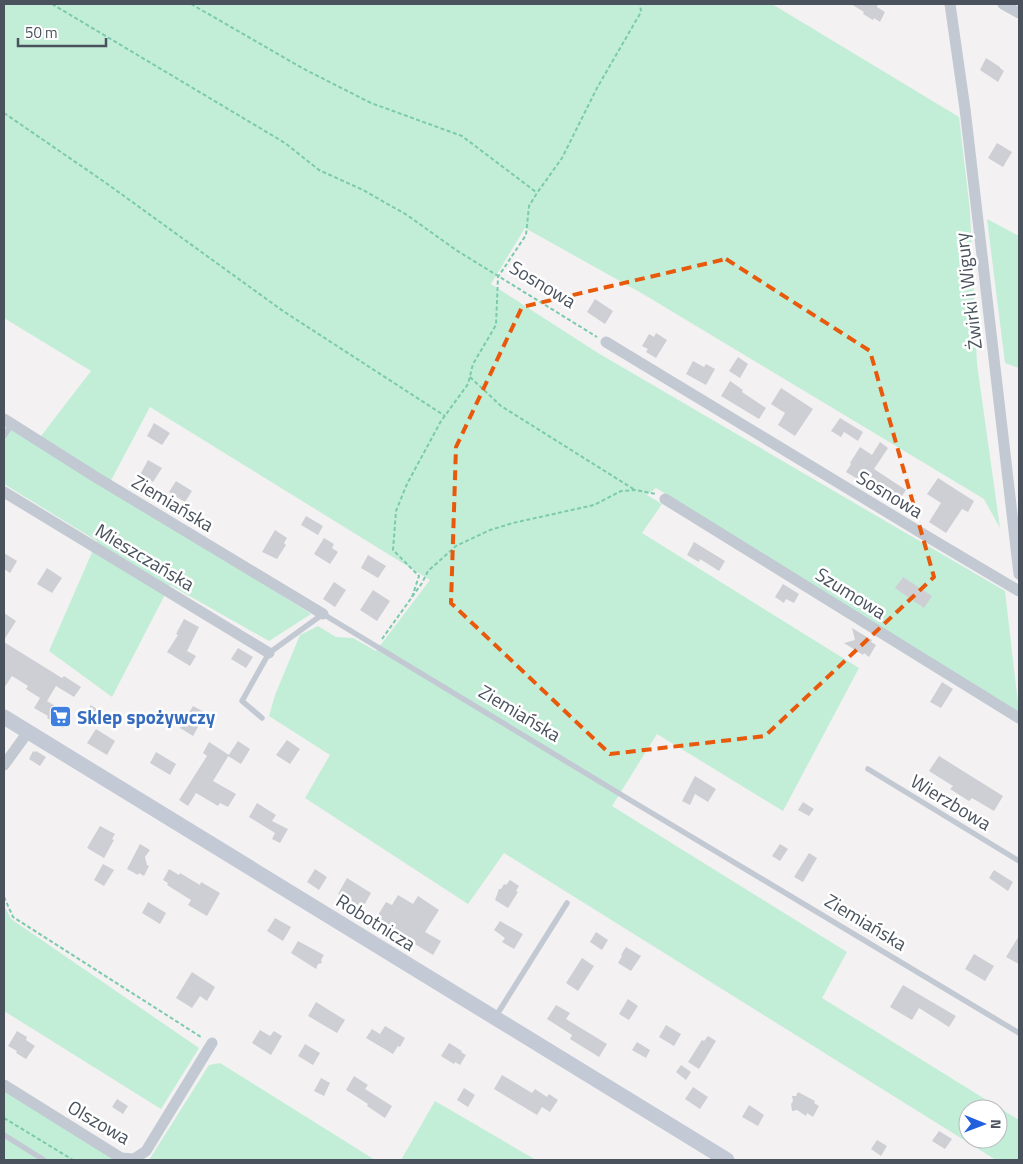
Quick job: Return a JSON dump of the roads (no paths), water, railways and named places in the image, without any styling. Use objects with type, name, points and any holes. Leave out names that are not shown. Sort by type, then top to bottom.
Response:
[{"type":"street","name":"Żwirki i Wigury","points":[[950,4],[965,109],[1019,574]]},
{"type":"street","points":[[1003,4],[1019,13]]},
{"type":"street","name":"Sosnowa","points":[[606,342],[1019,591]]},
{"type":"street","name":"Ziemiańska","points":[[8,422],[323,614]]},
{"type":"street","name":"Mieszczańska","points":[[4,492],[269,653]]},
{"type":"street","name":"Szumowa","points":[[665,498],[1019,718]]},
{"type":"street","name":"Robotnicza","points":[[4,717],[727,1160]]},
{"type":"street","points":[[4,765],[28,732]]},
{"type":"street","name":"Olszowa","points":[[4,1085],[121,1158],[134,1159],[146,1151],[212,1043]]},
{"type":"lane","points":[[4,436],[8,422]]},
{"type":"lane","points":[[262,718],[242,701],[269,653],[323,614]]},
{"type":"lane","name":"Ziemiańska","points":[[323,614],[1019,1034]]},
{"type":"lane","name":"Wierzbowa","points":[[868,769],[1019,861]]},
{"type":"lane","points":[[495,1018],[567,903]]},
{"type":"lane","points":[[4,1135],[44,1160]]},
{"type":"place","name":"Sklep spożywczy","points":[[61,717]]}]
